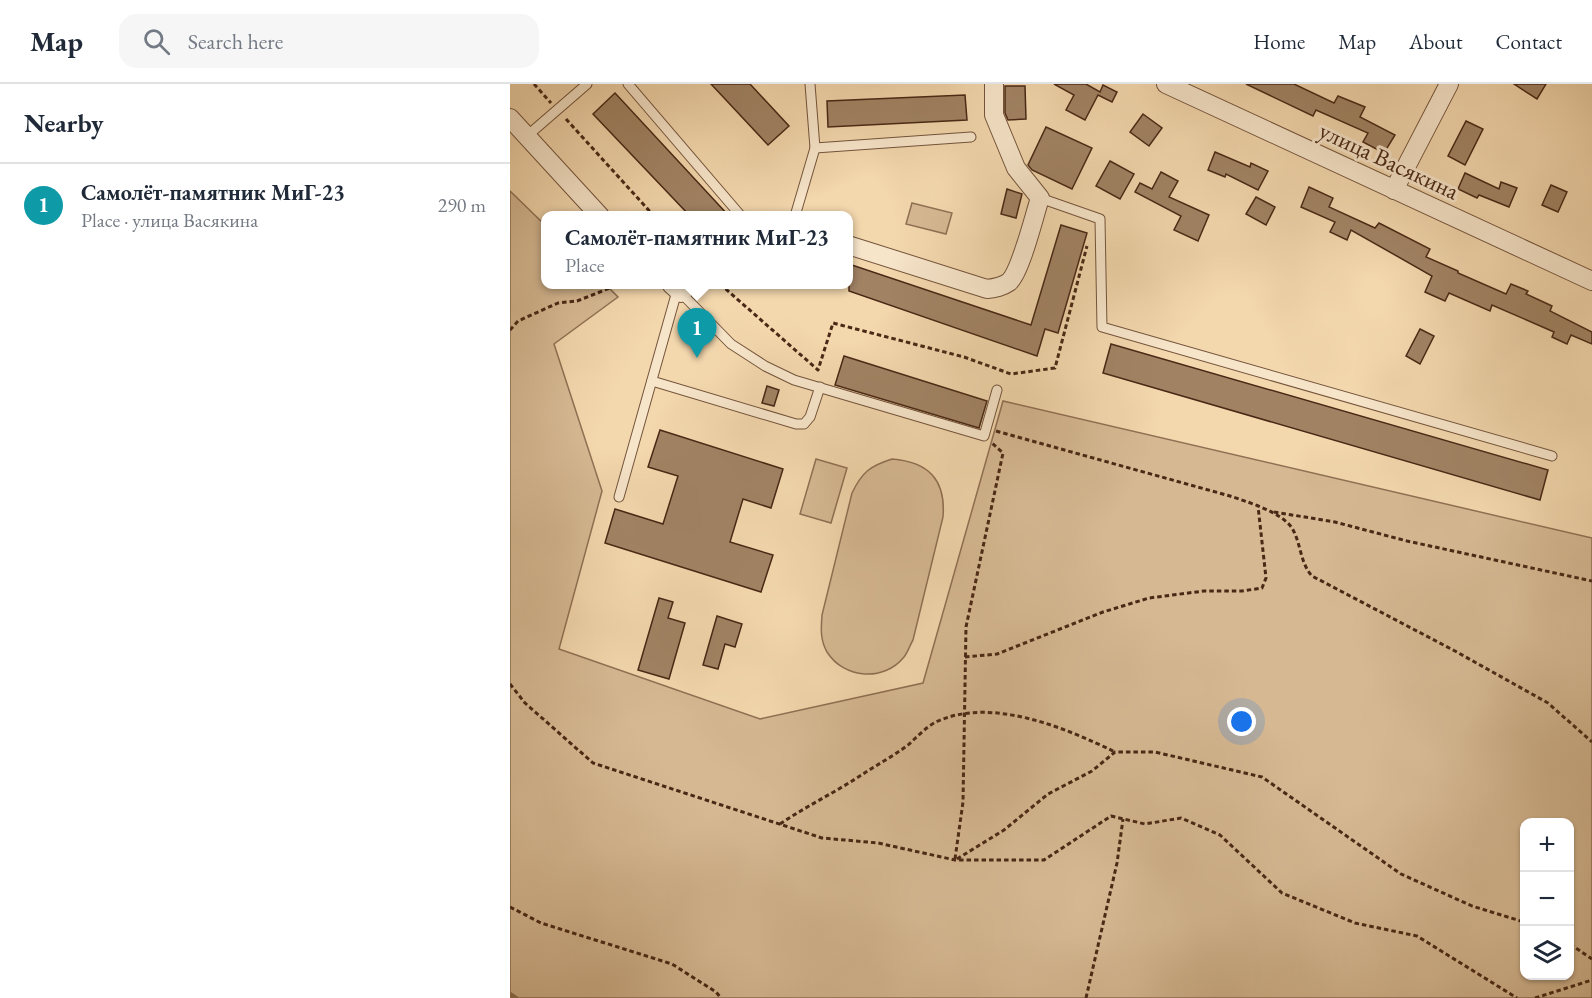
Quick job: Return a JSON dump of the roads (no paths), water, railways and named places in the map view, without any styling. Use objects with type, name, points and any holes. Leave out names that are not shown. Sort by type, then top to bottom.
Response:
[{"type":"street","points":[[853,246],[987,289],[999,288],[1010,281],[1017,270],[1040,198],[1016,168],[994,115],[994,84]]},
{"type":"street","name":"улица Васякина","points":[[1166,84],[1592,281]]},
{"type":"street","points":[[1394,190],[1449,84]]},
{"type":"street","points":[[510,118],[595,211]]},
{"type":"lane","points":[[527,136],[586,84]]},
{"type":"lane","points":[[628,84],[737,211]]},
{"type":"lane","points":[[796,211],[815,148],[810,84]]},
{"type":"lane","points":[[815,148],[971,137]]},
{"type":"lane","points":[[1040,198],[1100,219],[1102,327],[1552,456]]},
{"type":"lane","points":[[619,497],[680,289]]},
{"type":"lane","points":[[681,289],[731,344],[765,366],[794,380],[985,433],[997,390]]},
{"type":"lane","points":[[652,381],[796,424],[804,424],[810,417],[820,387]]},
{"type":"waterway","points":[[510,994],[516,998]]},
{"type":"place","name":"Самолёт-памятник МиГ-23","points":[[697,358]]}]
